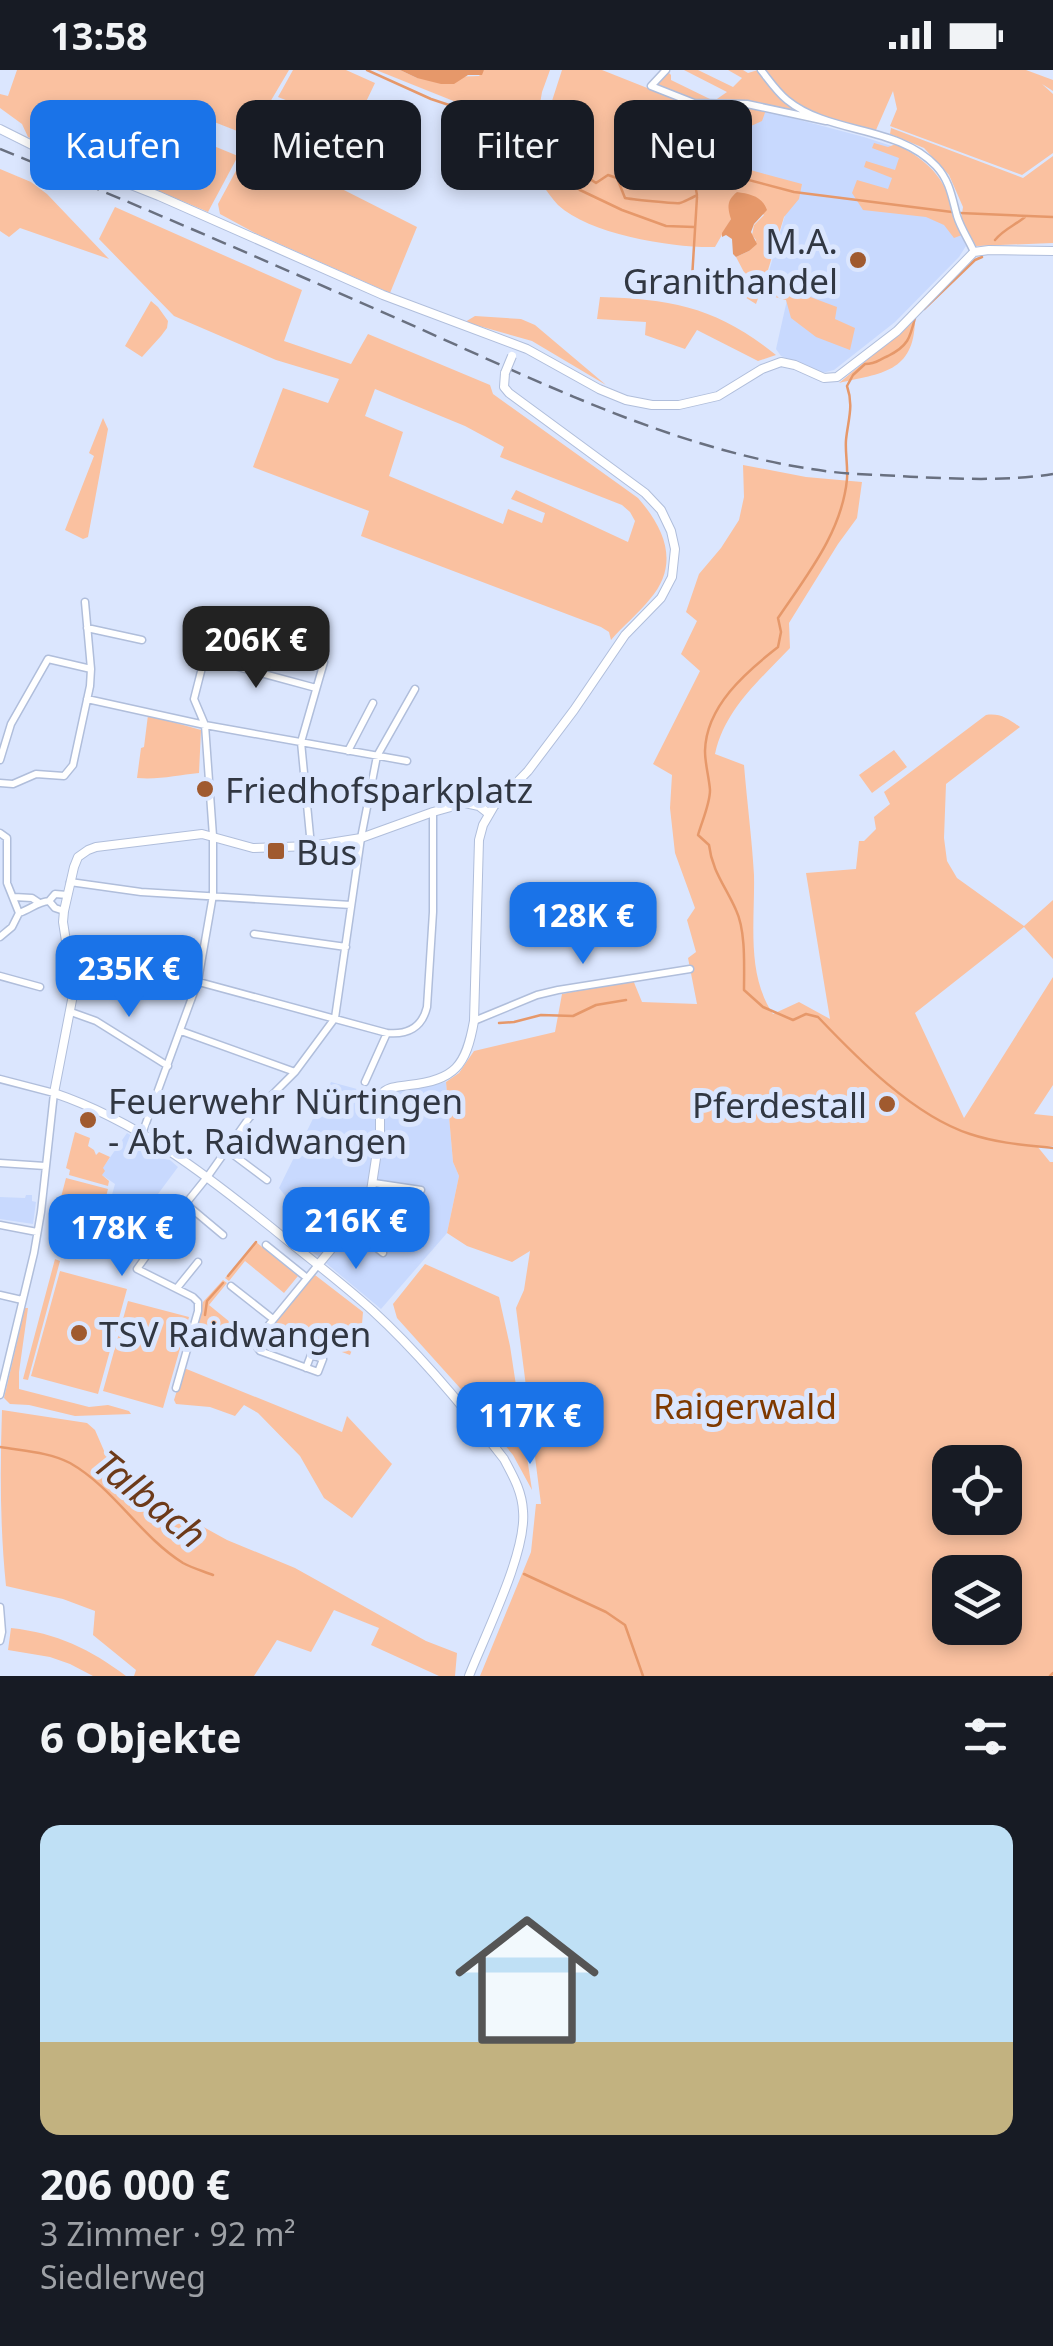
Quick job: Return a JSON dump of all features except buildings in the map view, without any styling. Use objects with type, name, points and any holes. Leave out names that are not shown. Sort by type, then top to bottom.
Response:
[{"type":"street","points":[[666,70],[650,86],[694,103],[747,104],[832,122],[892,140],[927,158],[944,176],[974,252]]},
{"type":"street","points":[[762,70],[788,101],[832,122]]},
{"type":"street","points":[[0,129],[383,294],[518,346],[599,390],[652,404],[679,404],[718,396],[781,362],[830,379],[848,370],[897,330],[974,252],[1053,251]]},
{"type":"street","points":[[306,1368],[260,1351],[255,1341],[364,1208],[374,1183],[380,1095],[385,1089],[432,1082],[452,1072],[464,1057],[474,1020],[479,840],[488,813],[537,759],[625,635],[661,598],[672,577],[676,549],[662,510],[646,493],[504,388],[505,373],[518,346]]},
{"type":"street","points":[[0,783],[13,784],[36,774],[64,776],[73,765],[91,669],[84,602]]},
{"type":"street","points":[[87,628],[142,640]]},
{"type":"street","points":[[142,1134],[198,981],[213,896],[205,725],[194,700],[210,636]]},
{"type":"street","points":[[205,658],[316,688]]},
{"type":"street","points":[[0,760],[11,724],[48,659],[91,669]]},
{"type":"street","points":[[311,846],[301,742],[324,662]]},
{"type":"street","points":[[176,1388],[199,1306],[196,1299],[137,1268],[250,1118],[295,1072],[335,1018],[377,756],[415,689]]},
{"type":"street","points":[[87,699],[205,725],[406,761]]},
{"type":"street","points":[[348,751],[373,703]]},
{"type":"street","points":[[0,1395],[37,1232],[54,1093],[71,1012],[71,973],[62,922],[78,858],[88,850],[190,834],[213,836],[253,848],[311,846],[361,838],[465,803],[488,813]]},
{"type":"street","points":[[66,946],[387,1033],[404,1034],[422,1020],[426,1008],[432,928],[433,812]]},
{"type":"street","points":[[0,833],[7,841],[4,883],[19,913]]},
{"type":"street","points":[[70,882],[141,892],[351,905]]},
{"type":"street","points":[[0,937],[12,927],[19,913],[38,902],[49,901],[54,894],[67,895]]},
{"type":"street","points":[[14,897],[38,902]]},
{"type":"street","points":[[49,901],[54,908],[64,911]]},
{"type":"street","points":[[254,934],[346,947]]},
{"type":"street","points":[[474,1020],[558,990],[690,970]]},
{"type":"street","points":[[0,976],[40,987]]},
{"type":"street","points":[[71,1012],[96,1021],[168,1066]]},
{"type":"street","points":[[181,1031],[295,1072]]},
{"type":"street","points":[[365,1082],[387,1033]]},
{"type":"street","points":[[0,1079],[54,1093],[104,1114],[208,1176],[391,1328],[504,1459],[522,1500],[523,1531],[468,1676]]},
{"type":"street","points":[[226,1150],[267,1180]]},
{"type":"street","points":[[0,1164],[45,1166]]},
{"type":"street","points":[[374,1183],[420,1190]]},
{"type":"street","points":[[186,1204],[223,1235]]},
{"type":"street","points":[[0,1224],[37,1232]]},
{"type":"street","points":[[350,1227],[383,1253]]},
{"type":"street","points":[[266,1246],[307,1278]]},
{"type":"street","points":[[177,1288],[198,1262]]},
{"type":"street","points":[[231,1286],[273,1319]]},
{"type":"street","points":[[0,1295],[22,1300]]},
{"type":"street","points":[[0,1607],[0,1641]]},
{"type":"shaded area","points":[[400,70],[484,70],[482,75],[468,75],[454,84],[441,84]]},
{"type":"shaded area","points":[[758,109],[907,151],[955,219],[966,246],[895,322],[834,370],[822,373],[781,356],[776,349],[787,300],[763,292],[794,184],[752,173],[752,123]]},
{"type":"shaded area","points":[[737,192],[759,199],[767,210],[751,232],[757,244],[736,257],[732,239],[722,237],[722,233],[731,219],[730,201]]},
{"type":"shaded area","points":[[331,1082],[383,1096],[390,1091],[446,1082],[453,1162],[459,1176],[447,1233],[381,1309],[284,1228],[301,1208],[291,1203],[279,1188]]},
{"type":"shaded area","points":[[127,1133],[149,1156],[170,1160],[178,1167],[135,1225],[125,1217],[107,1213],[115,1184],[102,1175],[102,1169]]},
{"type":"shaded area","points":[[32,1195],[36,1202],[33,1224],[0,1219],[0,1197]]},
{"type":"green space","points":[[17,70],[289,70],[271,100],[236,100],[236,131],[216,123],[216,100],[30,100],[30,138],[22,124],[0,108],[0,94],[8,96]]},
{"type":"green space","points":[[293,70],[346,70],[375,83],[367,100],[278,97]]},
{"type":"green space","points":[[376,70],[400,70],[417,78],[479,76],[484,70],[550,70],[541,100],[451,100]]},
{"type":"green space","points":[[562,70],[602,70],[677,100],[614,100],[614,190],[752,190],[752,170],[802,184],[799,199],[784,217],[765,280],[837,307],[835,319],[855,328],[850,350],[816,337],[791,318],[786,300],[760,293],[756,304],[735,291],[746,276],[736,257],[749,251],[756,240],[752,235],[754,225],[764,215],[737,192],[731,219],[715,247],[633,238],[590,224],[558,205],[546,190],[594,190],[594,100],[552,100]]},
{"type":"green space","points":[[684,70],[698,70],[733,87],[742,78],[728,70],[758,70],[772,88],[817,119],[752,100],[715,100],[727,92]]},
{"type":"green space","points":[[764,70],[1026,70],[1053,80],[1053,91],[1042,84],[1053,94],[1053,153],[1022,175],[890,126],[897,109],[893,91],[876,130],[801,106]]},
{"type":"green space","points":[[669,73],[671,80],[712,100],[695,100],[658,87],[664,75]]},
{"type":"green space","points":[[752,107],[766,110],[762,121],[752,126]]},
{"type":"green space","points":[[891,128],[1023,178],[1053,156],[1053,243],[976,246],[961,220],[963,207],[949,175],[924,148],[890,134]]},
{"type":"green space","points":[[874,143],[888,147],[896,144],[934,171],[947,192],[962,235],[954,238],[944,225],[926,217],[863,210],[852,193],[857,180],[888,189],[892,178],[864,167],[866,161],[895,170],[899,158],[872,148]]},
{"type":"green space","points":[[216,147],[236,155],[236,160],[208,212],[157,190],[216,190]]},
{"type":"green space","points":[[0,169],[30,182],[30,190],[47,194],[109,259],[20,228],[9,237],[0,231]]},
{"type":"green space","points":[[236,171],[236,190],[344,190],[417,227],[390,293],[255,233],[220,214],[218,204]]},
{"type":"green space","points":[[115,207],[302,290],[284,341],[351,364],[368,334],[490,385],[493,394],[638,498],[662,534],[667,560],[659,586],[611,640],[609,632],[601,627],[361,536],[369,511],[253,467],[283,388],[328,403],[339,379],[276,360],[174,316],[99,239]],"holes":[[[375,389],[465,426],[504,447],[500,457],[622,505],[635,521],[628,542],[516,490],[511,499],[545,513],[542,523],[508,509],[503,524],[389,476],[403,432],[365,416]]]},
{"type":"green space","points":[[600,297],[650,300],[694,309],[734,326],[776,355],[758,361],[697,330],[685,349],[645,335],[646,322],[597,319]]},
{"type":"green space","points":[[151,301],[168,321],[167,328],[142,357],[125,346]]},
{"type":"green space","points":[[475,316],[521,319],[535,325],[606,385],[532,341],[465,322]]},
{"type":"green space","points":[[915,320],[909,351],[902,361],[881,373],[839,383]]},
{"type":"green space","points":[[103,418],[108,429],[88,537],[83,539],[65,530],[94,456],[89,453]]},
{"type":"green space","name":"Raigerwald","points":[[743,465],[862,482],[857,518],[789,623],[790,648],[735,709],[715,754],[744,765],[754,875],[755,965],[773,1014],[799,1002],[830,1019],[806,873],[856,869],[859,841],[876,829],[874,817],[890,804],[884,792],[986,715],[1000,716],[1020,727],[946,784],[947,861],[957,878],[1024,926],[1053,900],[1053,959],[1024,927],[915,1013],[964,1118],[1053,977],[1053,1085],[1034,1114],[1053,1116],[1053,1146],[1037,1146],[1053,1162],[1053,1676],[480,1676],[531,1552],[536,1504],[541,1504],[516,1308],[524,1290],[530,1251],[512,1262],[467,1246],[447,1233],[459,1176],[453,1162],[446,1082],[459,1073],[474,1051],[555,1032],[562,994],[633,980],[642,1002],[697,1004],[688,958],[696,952],[687,920],[695,908],[675,853],[670,808],[672,775],[653,764],[700,671],[681,654],[697,621],[686,612],[699,574],[739,520],[744,497]]},
{"type":"green space","points":[[148,715],[201,730],[199,773],[137,778]]},
{"type":"green space","points":[[894,750],[907,767],[872,793],[859,775]]},
{"type":"green space","points":[[75,1132],[90,1138],[88,1146],[96,1155],[99,1152],[110,1157],[102,1175],[109,1181],[108,1186],[69,1175],[66,1168]]},
{"type":"green space","points":[[66,1178],[108,1189],[102,1212],[60,1201]]},
{"type":"green space","points":[[256,1242],[298,1276],[284,1293],[245,1261],[229,1281],[225,1278]]},
{"type":"green space","points":[[55,1259],[60,1261],[28,1380],[23,1379]]},
{"type":"green space","points":[[425,1264],[499,1297],[532,1490],[513,1455],[469,1398],[397,1318],[393,1304]]},
{"type":"green space","name":"TSV Raidwangen","points":[[60,1271],[127,1289],[98,1394],[31,1376]]},
{"type":"green space","points":[[315,1275],[363,1312],[350,1355],[273,1324]]},
{"type":"green space","points":[[223,1280],[227,1283],[209,1305],[252,1340],[249,1345],[196,1325],[203,1302]]},
{"type":"green space","name":"TSV Raidwangen","points":[[128,1301],[189,1317],[163,1408],[103,1391]]},
{"type":"green space","points":[[25,1308],[19,1389],[89,1407],[108,1405],[131,1414],[75,1416],[10,1404],[4,1398]]},
{"type":"green space","points":[[184,1368],[342,1432],[347,1416],[392,1464],[352,1518],[324,1498],[300,1456],[258,1413],[244,1405],[235,1416],[210,1407],[176,1404]]},
{"type":"green space","points":[[2,1410],[87,1423],[95,1430],[105,1453],[133,1480],[180,1514],[227,1540],[295,1568],[426,1641],[457,1653],[455,1676],[439,1676],[371,1645],[379,1628],[334,1610],[311,1652],[277,1640],[254,1676],[134,1676],[136,1670],[93,1635],[95,1611],[6,1586]]},
{"type":"green space","points":[[11,1628],[72,1644],[126,1676],[93,1676],[50,1657],[8,1650]]},
{"type":"waterway","points":[[367,70],[455,107],[481,128],[497,129],[510,137],[525,128],[574,139],[585,151],[588,177],[596,183],[608,175],[617,178],[625,198],[681,203],[697,195],[697,180],[707,169],[794,192],[952,212]]},
{"type":"waterway","points":[[580,190],[666,226],[694,227]]},
{"type":"waterway","points":[[691,295],[697,197]]},
{"type":"waterway","points":[[960,213],[1053,217]]},
{"type":"waterway","points":[[995,240],[1025,217]]},
{"type":"waterway","points":[[924,309],[982,257]]},
{"type":"waterway","points":[[915,318],[904,345],[877,362],[865,364],[847,386],[847,479],[838,517],[822,552],[778,618],[778,647],[741,679],[712,719],[705,751],[710,795],[698,835],[709,845],[716,871],[739,919],[744,990],[763,1007],[793,1020],[806,1014],[818,1017],[888,1084],[949,1125],[990,1140],[1053,1148]]},
{"type":"waterway","points":[[499,1023],[541,1015],[573,1016],[596,1005],[626,1000]]},
{"type":"waterway","points":[[228,1276],[256,1242]]},
{"type":"waterway","points":[[205,1315],[207,1301],[223,1283]]},
{"type":"waterway","points":[[219,1329],[246,1342]]},
{"type":"waterway","name":"Talbach","points":[[0,1447],[45,1454],[70,1463],[100,1485],[168,1552],[186,1565],[213,1575]]},
{"type":"waterway","points":[[524,1574],[606,1612],[625,1625],[643,1676]]},
{"type":"waterway","points":[[1050,1676],[1053,1673]]},
{"type":"railway","points":[[0,149],[610,412],[720,449],[776,463],[844,473],[985,479],[1053,474]]},
{"type":"place","name":"M.A. Granithandel","points":[[858,260]]},
{"type":"place","name":"Friedhofsparkplatz","points":[[205,789]]},
{"type":"place","name":"Bus","points":[[276,851]]},
{"type":"place","name":"Pferdestall","points":[[887,1104]]},
{"type":"place","name":"Feuerwehr Nürtingen - Abt. Raidwangen","points":[[88,1120]]},
{"type":"place","name":"TSV Raidwangen","points":[[79,1333]]}]
